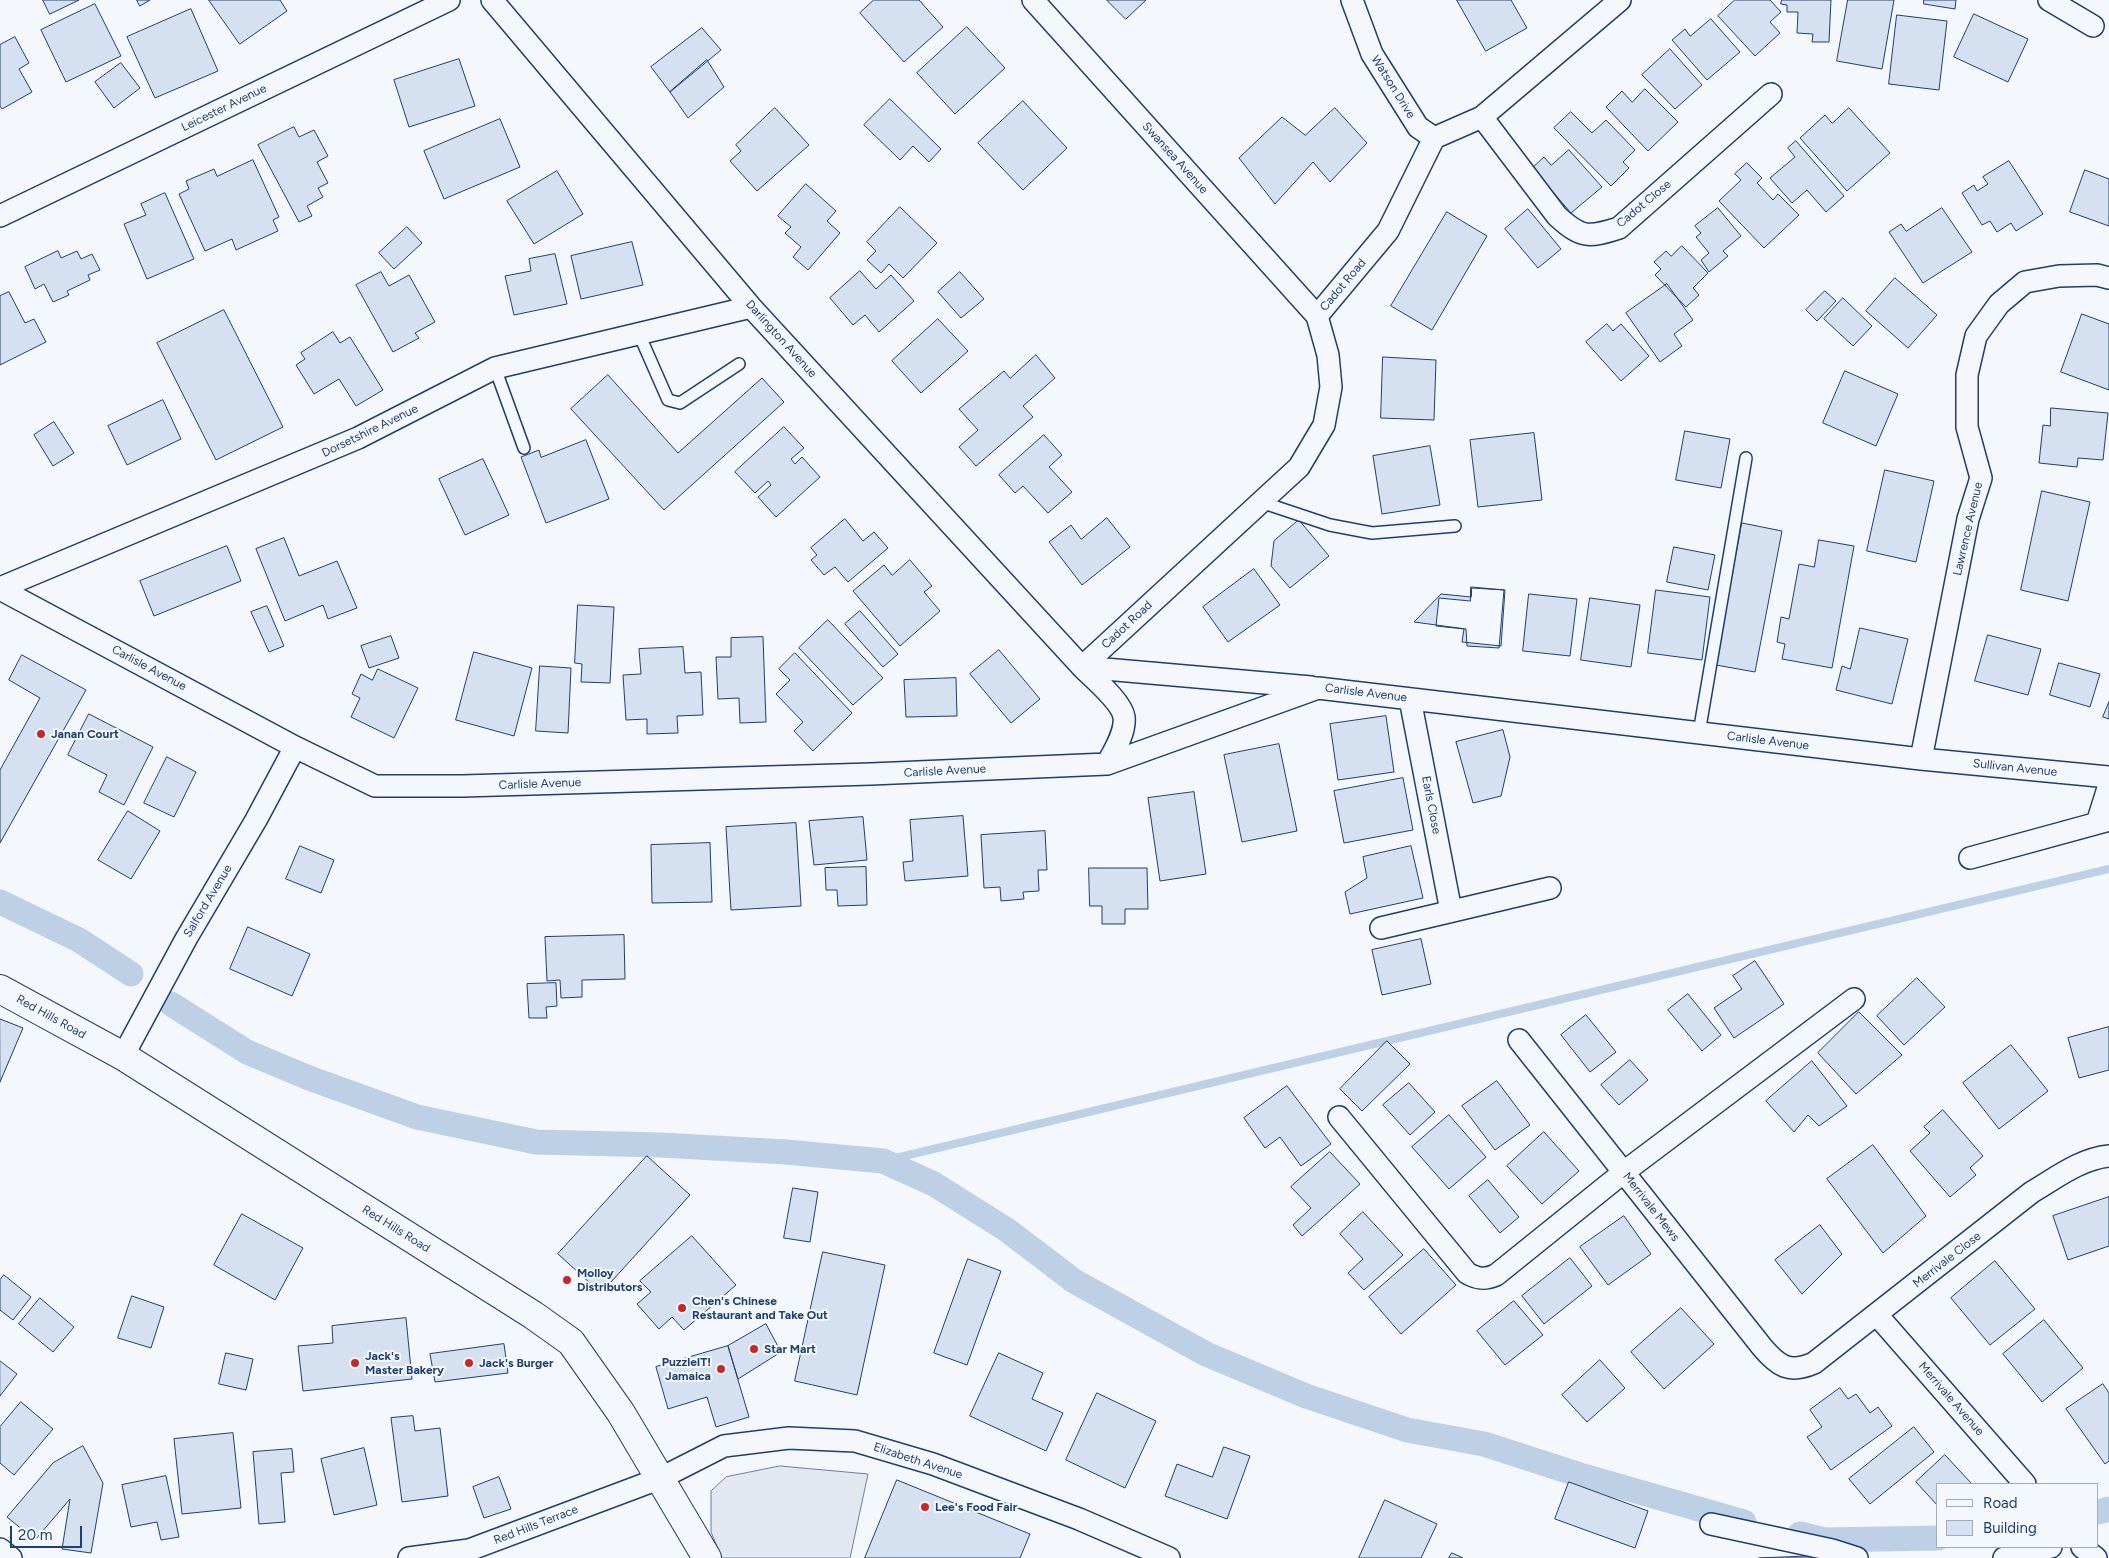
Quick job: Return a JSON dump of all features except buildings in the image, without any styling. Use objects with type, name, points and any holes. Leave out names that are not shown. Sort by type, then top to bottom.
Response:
[{"type":"main road","name":"Red Hills Road","points":[[0,989],[123,1056],[533,1315],[571,1342],[621,1412],[707,1558]]},
{"type":"street","name":"Leicester Avenue","points":[[0,216],[449,0]]},
{"type":"street","name":"Darlington Avenue","points":[[492,0],[751,307],[1082,667],[1112,696],[1124,716],[1122,733],[1107,764]]},
{"type":"street","name":"Swansea Avenue","points":[[1033,0],[1317,316]]},
{"type":"street","name":"Watson Drive","points":[[1352,0],[1372,54],[1418,127],[1434,138]]},
{"type":"street","points":[[1434,138],[1482,117],[1620,0]]},
{"type":"street","points":[[2049,0],[2093,26]]},
{"type":"street","name":"Cadot Close","points":[[1482,117],[1557,216],[1569,227],[1584,235],[1601,234],[1619,228],[1771,94]]},
{"type":"street","name":"Cadot Road","points":[[1082,667],[1299,467],[1324,425],[1332,387],[1328,354],[1317,316],[1388,231],[1434,138]]},
{"type":"street","name":"Lawrence Avenue","points":[[1921,759],[1968,519],[1981,478],[1967,427],[1967,375],[1976,336],[1999,304],[2025,282],[2059,276],[2097,275],[2109,278]]},
{"type":"street","name":"Dorsetshire Avenue","points":[[0,589],[358,438],[495,368],[751,307]]},
{"type":"street","name":"Carlisle Avenue","points":[[0,589],[295,747],[375,786],[463,786],[861,775],[1107,764],[1318,688],[1921,759]]},
{"type":"street","points":[[1082,667],[1318,688]]},
{"type":"street","name":"Earls Close","points":[[1410,699],[1451,912]]},
{"type":"street","name":"Salford Avenue","points":[[123,1056],[186,939],[256,820],[295,747]]},
{"type":"street","name":"Sullivan Avenue","points":[[1921,759],[2109,777]]},
{"type":"street","points":[[1970,858],[2103,821],[2109,785]]},
{"type":"street","points":[[1381,928],[1550,888]]},
{"type":"street","points":[[1339,1116],[1467,1273],[1481,1279],[1496,1275],[1624,1172],[1854,999]]},
{"type":"street","name":"Merrivale Mews","points":[[1519,1040],[1771,1357],[1779,1364],[1788,1368]]},
{"type":"street","name":"Merrivale Close","points":[[1788,1368],[1802,1368],[1814,1363],[1878,1315],[2032,1192],[2070,1169],[2099,1157],[2109,1156]]},
{"type":"street","name":"Merrivale Avenue","points":[[1878,1315],[2024,1483]]},
{"type":"street","name":"Elizabeth Avenue","points":[[661,1478],[724,1446],[789,1438],[855,1441],[942,1467],[1079,1519],[1169,1558]]},
{"type":"street","name":"Red Hills Terrace","points":[[409,1558],[469,1550],[661,1478]]},
{"type":"street","points":[[1711,1524],[1832,1550],[1857,1558]]},
{"type":"street","points":[[2004,1558],[2048,1548]]},
{"type":"street","points":[[2083,1548],[2096,1558]]},
{"type":"street","points":[[0,1549],[11,1558]]},
{"type":"lane","points":[[639,334],[668,400],[680,403],[739,364]]},
{"type":"lane","points":[[495,368],[524,448]]},
{"type":"lane","points":[[1699,733],[1746,458]]},
{"type":"lane","points":[[1261,502],[1330,525],[1372,533],[1455,526]]},
{"type":"shaded area","points":[[780,1466],[868,1474],[850,1558],[722,1558],[711,1532],[711,1491],[726,1477]]},
{"type":"waterway","points":[[883,1161],[2109,869]]},
{"type":"waterway","points":[[0,902],[79,940],[131,974]]},
{"type":"waterway","points":[[171,1004],[247,1052],[309,1078],[417,1117],[536,1142],[661,1145],[786,1152],[883,1161],[934,1184],[1007,1230],[1074,1281],[1206,1354],[1306,1396],[1407,1430],[1484,1444],[1580,1475],[1744,1522]]},
{"type":"waterway","points":[[2099,1512],[2109,1509]]},
{"type":"waterway","points":[[1800,1534],[1824,1540],[1936,1538]]},
{"type":"place","name":"Janan Court","points":[[41,734]]},
{"type":"place","name":"Molloy Distributors","points":[[567,1280]]},
{"type":"place","name":"Chen's Chinese Restaurant and Take Out","points":[[682,1308]]},
{"type":"place","name":"Star Mart","points":[[754,1349]]},
{"type":"place","name":"Jack's Master Bakery","points":[[355,1363]]},
{"type":"place","name":"Jack's Burger","points":[[469,1363]]},
{"type":"place","name":"PuzzleIT! Jamaica","points":[[721,1369]]},
{"type":"place","name":"Lee's Food Fair","points":[[925,1507]]}]
